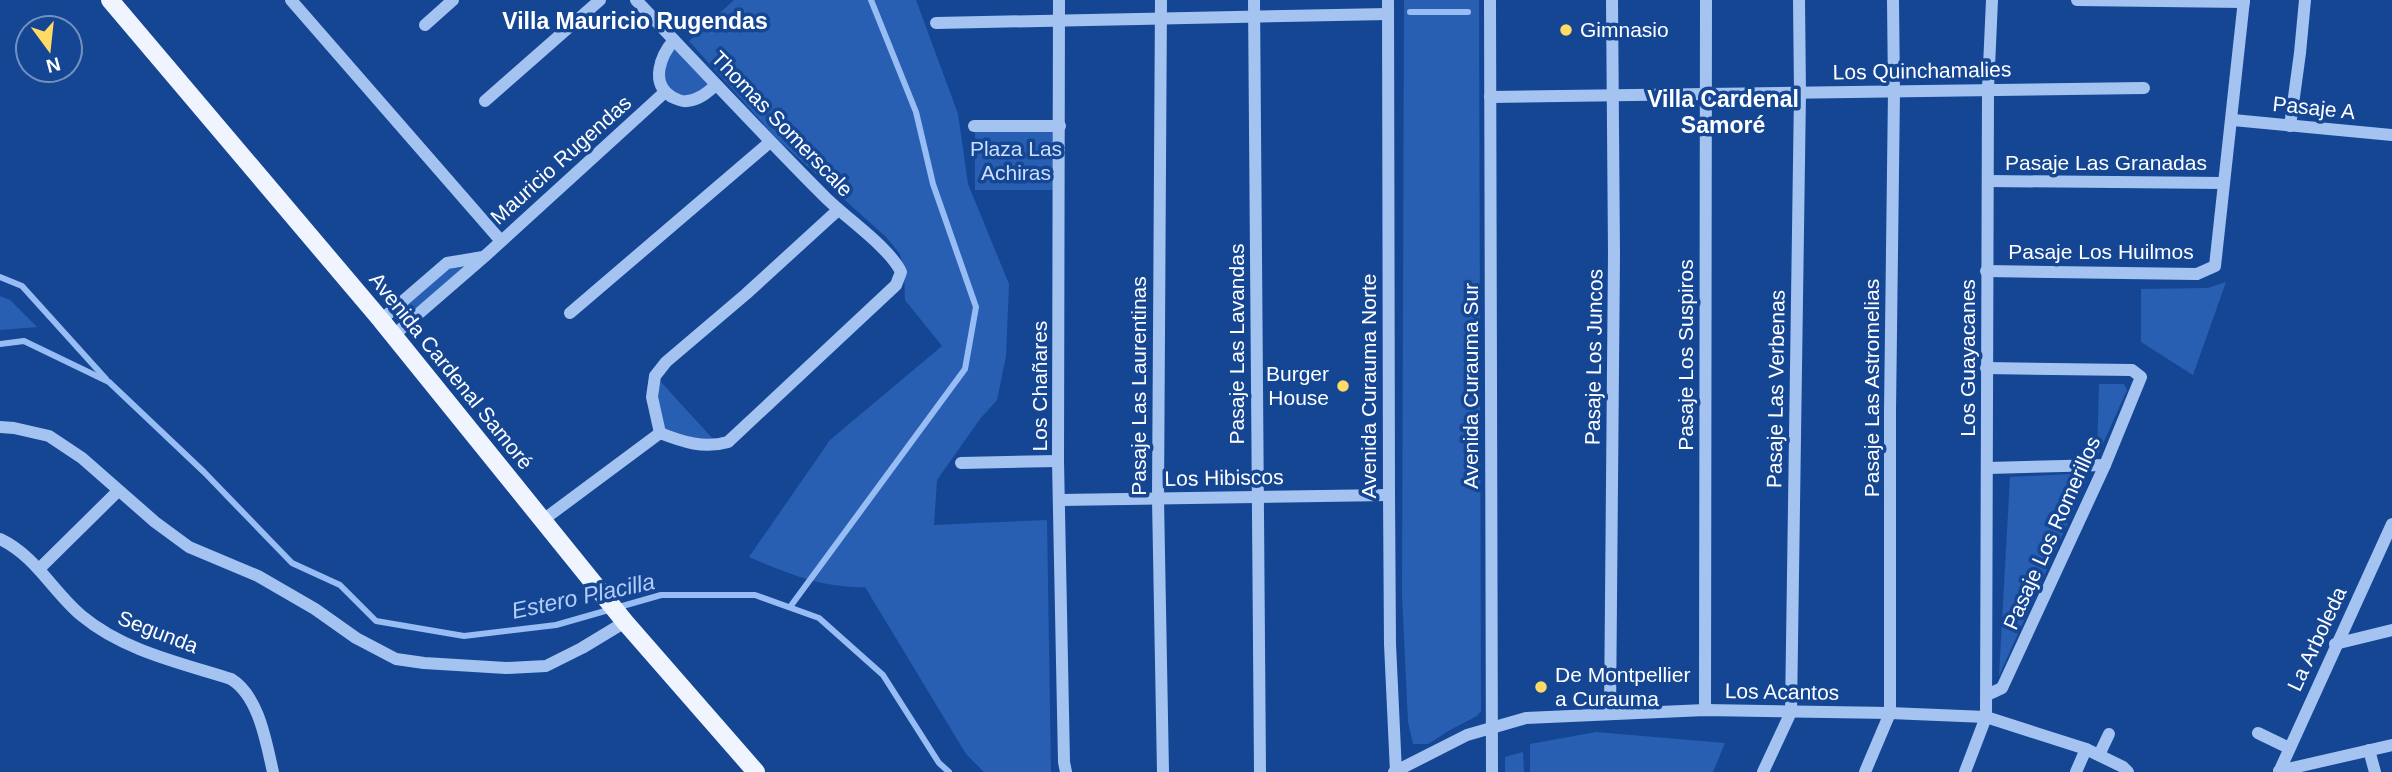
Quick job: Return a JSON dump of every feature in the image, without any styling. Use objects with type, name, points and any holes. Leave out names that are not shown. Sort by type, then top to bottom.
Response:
[{"type":"main road","name":"Avenida Cardenal Samoré","points":[[110,0],[394,335],[625,622],[756,772]]},
{"type":"street","points":[[425,25],[453,0]]},
{"type":"street","points":[[485,101],[600,0]]},
{"type":"street","name":"Thomas Somerscale","points":[[636,0],[769,142],[838,210],[895,260],[901,272],[897,285],[728,442],[717,446],[687,444],[660,433]]},
{"type":"street","name":"Los Chañares","points":[[1059,0],[1058,461],[1066,772]]},
{"type":"street","name":"Pasaje Las Laurentinas","points":[[1161,0],[1157,499],[1163,772]]},
{"type":"street","name":"Pasaje Las Lavandas","points":[[1254,0],[1259,772]]},
{"type":"street","name":"Avenida Curauma Norte","points":[[1388,0],[1390,644],[1395,772]]},
{"type":"street","name":"Avenida Curauma Sur","points":[[1490,0],[1492,772]]},
{"type":"street","name":"Pasaje Los Juncos","points":[[1610,714],[1614,254],[1612,0]]},
{"type":"street","name":"Pasaje Los Suspiros","points":[[1705,710],[1706,0]]},
{"type":"street","name":"Pasaje Las Verbenas","points":[[1763,772],[1791,712],[1799,0]]},
{"type":"street","name":"Pasaje Las Astromelias","points":[[1865,772],[1890,713],[1893,0]]},
{"type":"street","name":"Los Guayacanes","points":[[1986,717],[1986,271],[1992,0]]},
{"type":"street","points":[[2077,0],[2244,1],[2224,183]]},
{"type":"street","points":[[2290,126],[2301,52],[2305,0]]},
{"type":"street","points":[[297,2],[501,241]]},
{"type":"street","points":[[936,23],[1388,14]]},
{"type":"street","points":[[674,40],[664,51],[660,66],[659,80],[664,92],[686,102],[699,98],[716,85]]},
{"type":"street","name":"Los Quinchamalies","points":[[1490,97],[2144,88]]},
{"type":"street","name":"Mauricio Rugendas","points":[[394,335],[484,257],[664,92]]},
{"type":"street","name":"Pasaje A","points":[[2232,120],[2392,135]]},
{"type":"street","points":[[974,126],[1060,126]]},
{"type":"street","points":[[570,313],[769,142]]},
{"type":"street","name":"Pasaje Las Granadas","points":[[1988,181],[2224,183]]},
{"type":"street","name":"Pasaje Los Huilmos","points":[[1986,271],[2197,274],[2215,266],[2224,183]]},
{"type":"street","points":[[543,520],[660,433],[652,397],[655,376],[666,362],[838,210]]},
{"type":"street","points":[[381,320],[447,262],[484,257]]},
{"type":"street","name":"Pasaje Los Romerillos","points":[[1986,368],[2132,370],[2141,377],[2105,465],[2003,688],[1987,695]]},
{"type":"street","points":[[0,427],[49,436],[82,458],[118,492],[189,547],[258,576],[315,609],[356,638],[396,659],[506,668],[546,666],[625,622]]},
{"type":"street","points":[[961,463],[1058,461]]},
{"type":"street","points":[[1988,468],[2105,465]]},
{"type":"street","points":[[39,569],[118,492]]},
{"type":"street","name":"Los Hibiscos","points":[[1060,500],[1389,495]]},
{"type":"street","name":"La Arboleda","points":[[2279,771],[2335,644],[2391,528]]},
{"type":"street","name":"Segunda","points":[[0,539],[17,549],[39,569],[67,603],[84,618],[115,638],[240,684],[252,699],[273,772]]},
{"type":"street","points":[[2335,644],[2392,631]]},
{"type":"street","name":"Los Acantos","points":[[1395,772],[1445,744],[1526,718],[1705,710],[1986,717],[2086,748],[2128,772]]},
{"type":"street","points":[[1965,772],[1986,717]]},
{"type":"street","points":[[2258,733],[2289,748]]},
{"type":"street","points":[[2099,755],[2109,734]]},
{"type":"street","points":[[2279,771],[2392,745]]},
{"type":"street","points":[[2076,772],[2086,748]]},
{"type":"street","points":[[2369,750],[2375,772]]},
{"type":"green space","points":[[734,0],[916,0],[958,114],[968,184],[1009,284],[1006,356],[997,400],[980,419],[937,480],[934,525],[1047,520],[1051,772],[984,772],[966,754],[865,587],[820,583],[749,557],[830,440],[942,346],[905,300],[904,271],[900,254],[886,237],[776,138],[689,41]]},
{"type":"green space","points":[[1404,0],[1479,0],[1481,711],[1477,716],[1428,744],[1413,744],[1408,722],[1402,595]]},
{"type":"green space","points":[[674,40],[716,85],[699,98],[665,92],[660,66]]},
{"type":"green space","name":"Plaza Las Achiras","points":[[975,131],[1056,131],[1056,190],[975,190]]},
{"type":"green space","points":[[484,257],[406,325],[394,309],[447,263]]},
{"type":"green space","points":[[2226,282],[2193,375],[2141,342],[2141,289],[2208,288]]},
{"type":"green space","points":[[0,296],[10,300],[37,327],[0,330]]},
{"type":"green space","points":[[660,381],[713,439],[702,441],[665,429],[657,406]]},
{"type":"green space","points":[[2099,384],[2124,384],[2127,390],[2097,457]]},
{"type":"green space","points":[[2090,473],[1999,676],[2010,477]]},
{"type":"green space","points":[[1596,732],[1725,743],[1713,772],[1530,772],[1530,744]]},
{"type":"green space","points":[[1523,752],[1524,772],[1505,772],[1505,757]]},
{"type":"waterway","points":[[790,607],[965,369],[976,307],[933,184],[916,112],[871,0]]},
{"type":"waterway","points":[[1410,12],[1468,12]]},
{"type":"waterway","points":[[0,277],[22,286],[106,379]]},
{"type":"waterway","name":"Estero Placilla","points":[[0,344],[24,341],[109,382],[204,472],[292,563],[340,585],[376,621],[464,636],[556,625],[661,595],[755,595],[819,618],[883,675],[939,763],[949,772]]},
{"type":"place","name":"Gimnasio","points":[[1566,30]]},
{"type":"place","name":"Burger House","points":[[1343,386]]},
{"type":"place","name":"De Montpellier a Curauma","points":[[1541,687]]},
{"type":"district","name":"Villa Mauricio Rugendas","points":[[635,21]]},
{"type":"district","name":"Villa Cardenal Samoré","points":[[1723,112]]}]
